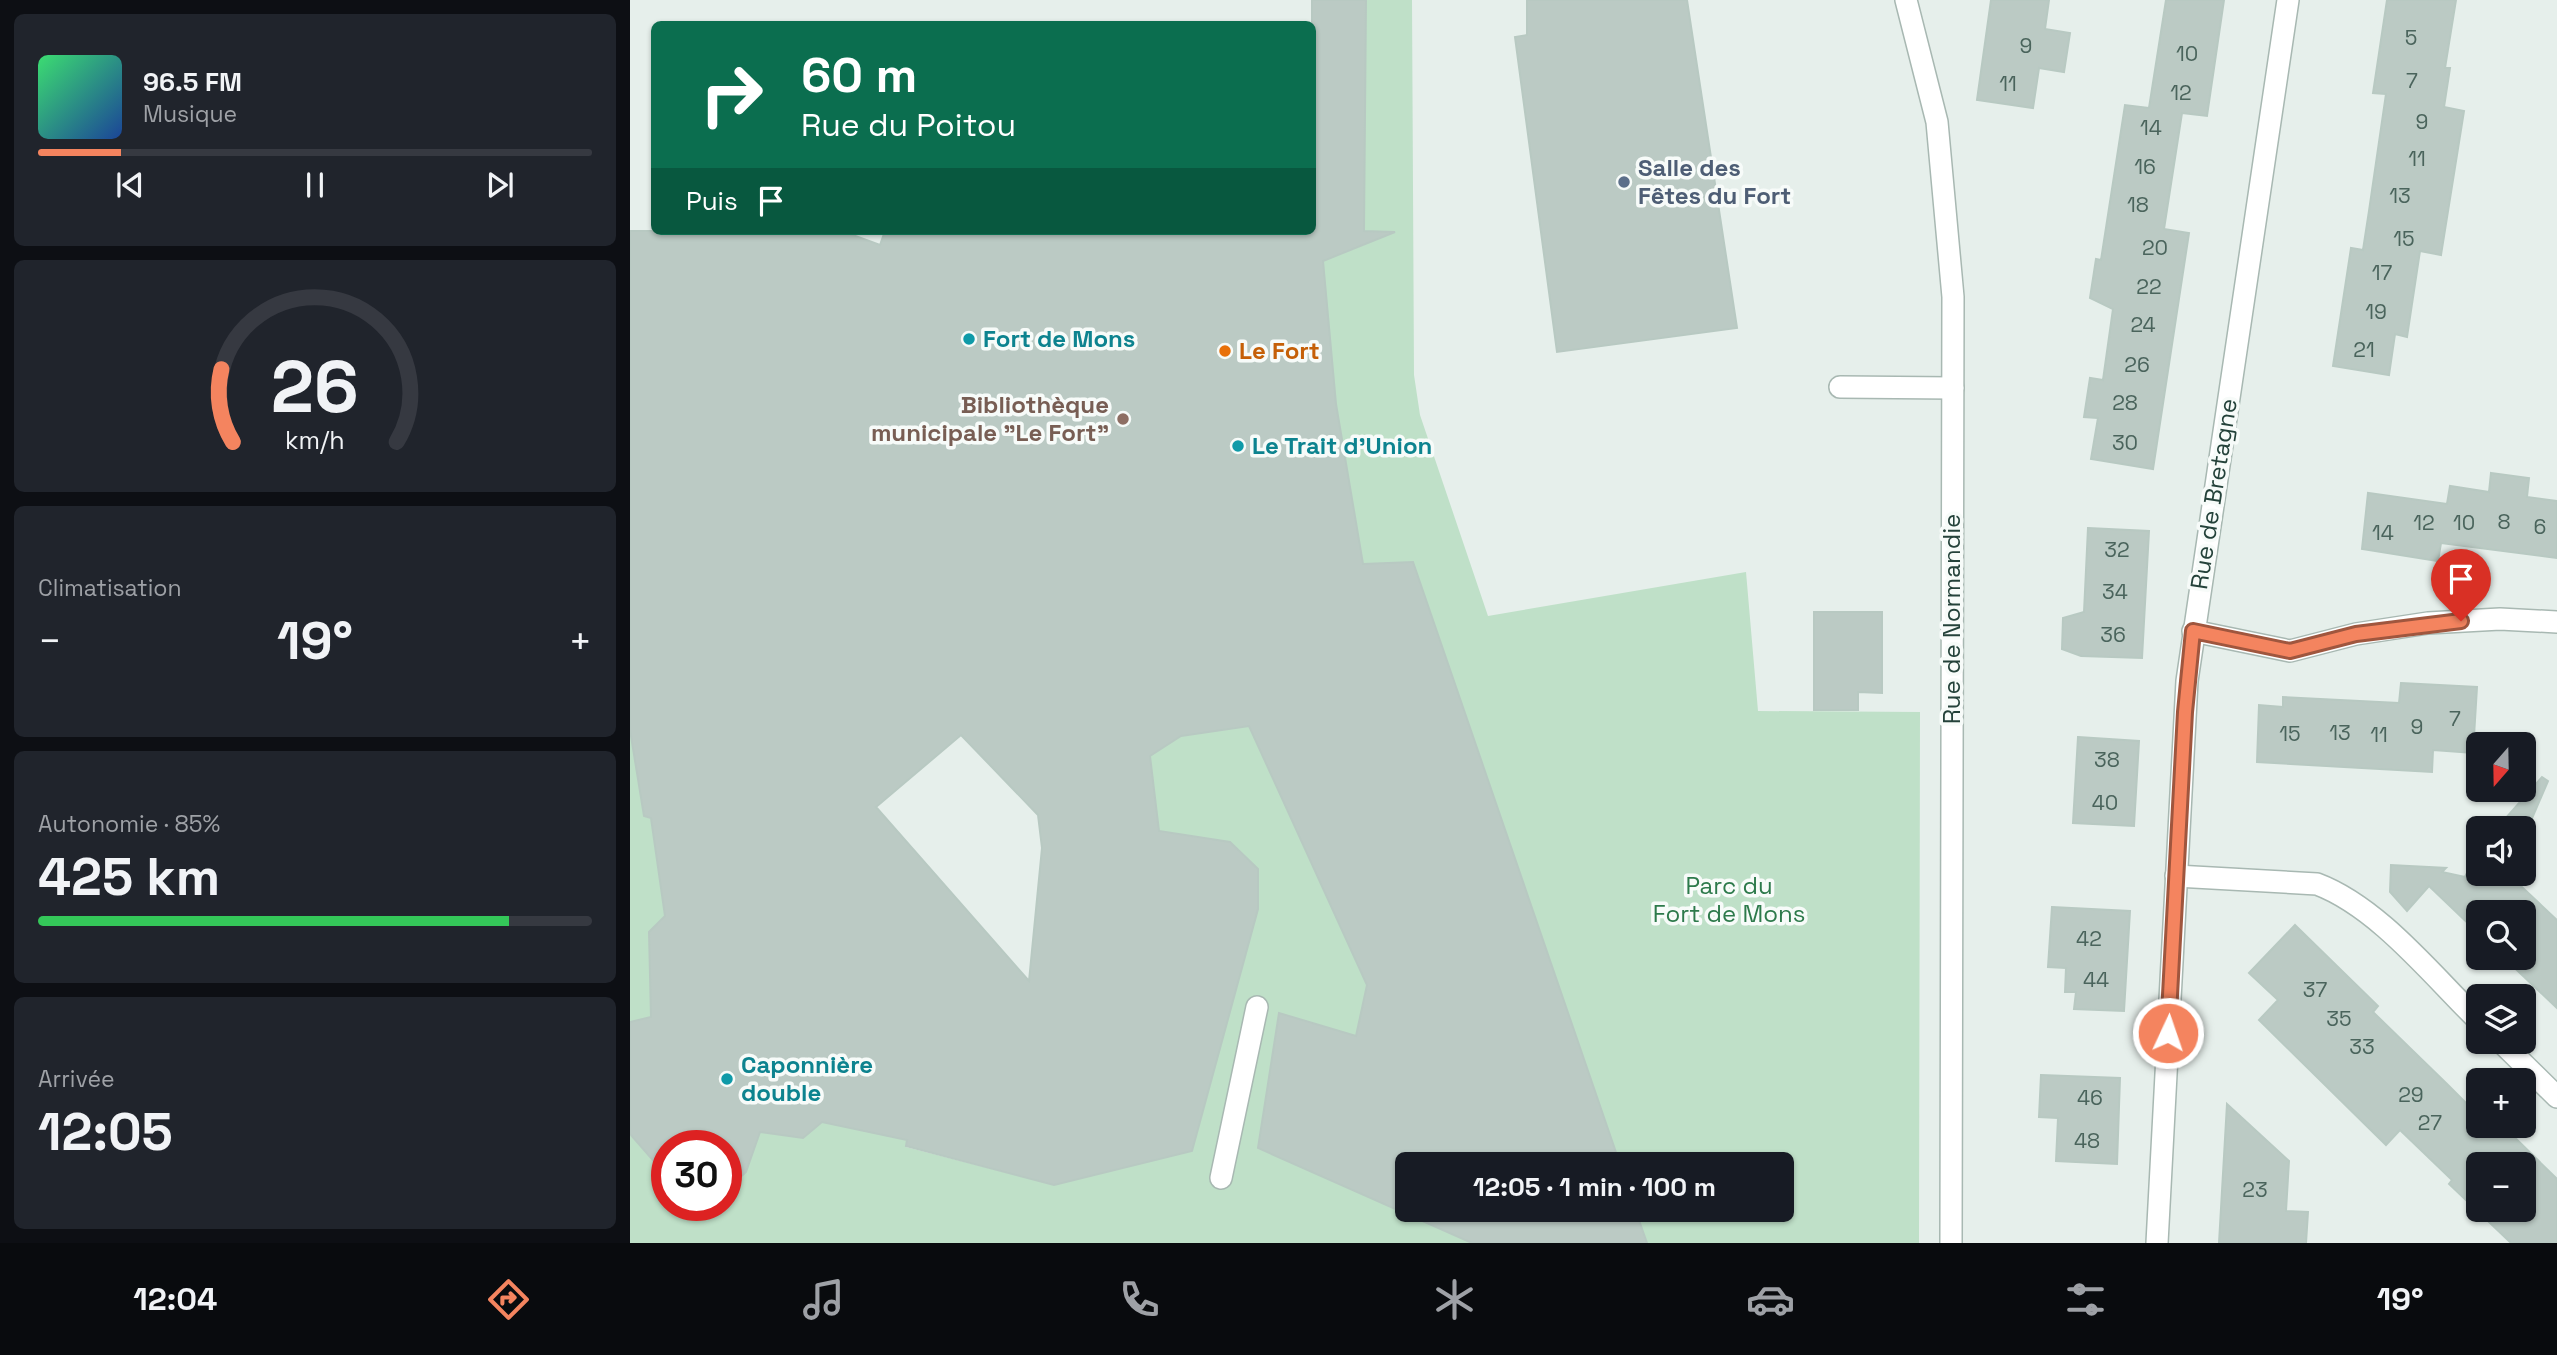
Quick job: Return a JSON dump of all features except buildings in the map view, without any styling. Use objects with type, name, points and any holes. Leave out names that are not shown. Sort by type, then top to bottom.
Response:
[{"type":"street","name":"Rue de Normandie","points":[[1906,0],[1925,67],[1942,164],[1952,297],[1951,1243]]},
{"type":"street","name":"Rue de Bretagne","points":[[2157,1243],[2176,876],[2193,631],[2288,0]]},
{"type":"street","points":[[1840,387],[1953,388]]},
{"type":"street","points":[[2193,631],[2290,651],[2356,634],[2428,623],[2500,619],[2557,622]]},
{"type":"street","points":[[2176,876],[2317,884],[2334,891],[2374,919],[2466,1008]]},
{"type":"street","points":[[1221,1178],[1257,1007]]},
{"type":"street","points":[[2513,1054],[2557,1097]]},
{"type":"green space","name":"Parc du Fort de Mons","points":[[1366,0],[1412,0],[1414,375],[1420,415],[1488,616],[1746,572],[1758,711],[1920,712],[1919,1243],[1647,1243],[1640,1222],[1794,1222],[1794,1152],[1616,1152],[1413,562],[1363,564],[1336,404],[1323,261],[1364,245]]},
{"type":"green space","points":[[1249,726],[1367,985],[1356,1036],[1279,1014],[1258,1148],[1395,1209],[1395,1222],[1425,1222],[1472,1243],[630,1243],[630,1135],[651,1157],[651,1221],[742,1221],[742,1176],[746,1172],[749,1130],[803,1138],[822,1122],[907,1140],[906,1147],[1054,1185],[1192,1151],[1258,909],[1258,885],[1159,831],[1150,756],[1181,736]]},
{"type":"green space","points":[[630,730],[644,815],[651,818],[665,916],[649,932],[651,1017],[630,1022]]},
{"type":"place","name":"Salle des Fêtes du Fort","points":[[1624,182]]},
{"type":"place","name":"Fort de Mons","points":[[969,339]]},
{"type":"place","name":"Le Fort","points":[[1225,351]]},
{"type":"place","name":"Bibliothèque municipale \"Le Fort\"","points":[[1123,419]]},
{"type":"place","name":"Le Trait d'Union","points":[[1238,446]]},
{"type":"place","name":"Caponnière double","points":[[727,1079]]},
{"type":"route","points":[[2168,1033],[2185,712],[2193,631],[2269,649],[2290,651],[2356,634],[2461,621]]}]
